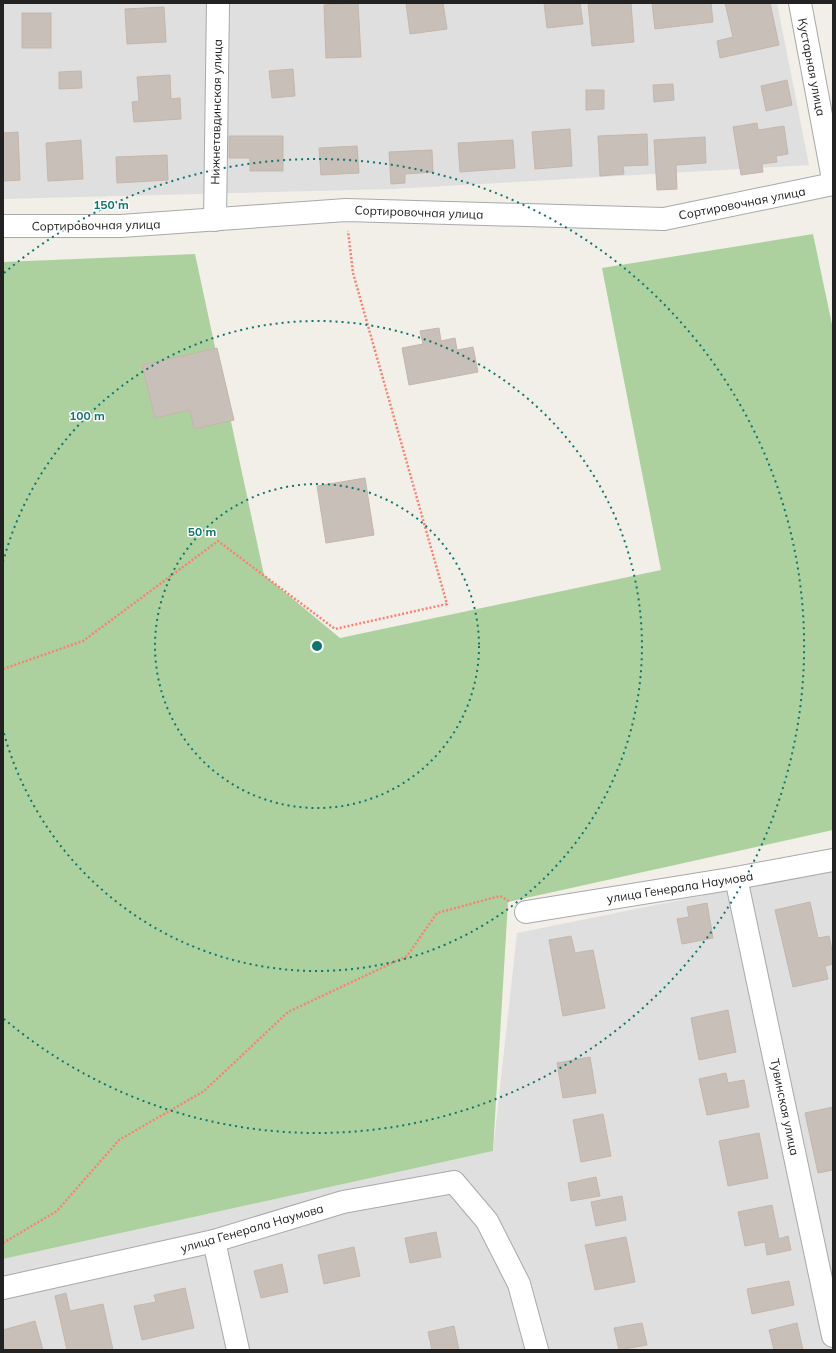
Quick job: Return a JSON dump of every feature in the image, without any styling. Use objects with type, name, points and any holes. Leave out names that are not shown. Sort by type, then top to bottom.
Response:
[{"type":"street","name":"Нижнетавдинская улица","points":[[215,220],[218,3]]},
{"type":"street","name":"Кустарная улица","points":[[800,3],[833,179]]},
{"type":"street","name":"Сортировочная улица","points":[[3,226],[121,226],[346,210],[664,219],[833,184]]},
{"type":"street","name":"улица Генерала Наумова","points":[[526,912],[736,878],[833,860]]},
{"type":"street","name":"Тувинская улица","points":[[736,878],[833,1336]]},
{"type":"street","name":"улица Генерала Наумова","points":[[3,1288],[214,1241],[343,1202],[454,1182],[487,1221],[519,1284],[537,1350]]},
{"type":"street","points":[[214,1241],[238,1350]]},
{"type":"path","points":[[3,669],[83,641],[218,541],[335,629],[447,604],[352,273],[346,210]]},
{"type":"path","points":[[3,1243],[57,1211],[119,1140],[204,1091],[288,1012],[407,956],[437,913],[500,896],[526,912]]},
{"type":"shaded area","points":[[3,3],[777,3],[809,165],[394,189],[3,199]]},
{"type":"shaded area","points":[[833,869],[833,1350],[3,1350],[3,1259],[493,1151],[517,933]]},
{"type":"green space","points":[[813,234],[833,329],[833,830],[508,902],[493,1151],[3,1259],[3,262],[195,254],[264,575],[340,638],[661,570],[602,268]]},
{"type":"building","points":[[358,3],[361,57],[326,58],[324,5]]},
{"type":"building","points":[[406,3],[443,3],[447,29],[410,34]]},
{"type":"building","points":[[544,3],[580,3],[583,24],[547,28]]},
{"type":"building","points":[[588,3],[631,3],[634,42],[592,46]]},
{"type":"building","points":[[652,3],[711,3],[713,22],[655,29]]},
{"type":"building","points":[[725,3],[770,3],[779,45],[720,58],[717,41],[733,37]]},
{"type":"building","points":[[164,7],[166,42],[127,44],[125,9]]},
{"type":"building","points":[[22,13],[51,13],[51,48],[22,48]]},
{"type":"building","points":[[293,69],[295,96],[272,98],[269,71]]},
{"type":"building","points":[[81,71],[82,88],[59,89],[59,72]]},
{"type":"building","points":[[170,75],[171,99],[180,98],[181,119],[134,122],[132,102],[139,101],[137,77]]},
{"type":"building","points":[[787,80],[792,105],[766,111],[761,86]]},
{"type":"building","points":[[673,84],[674,100],[654,102],[653,85]]},
{"type":"building","points":[[586,90],[604,90],[604,109],[586,110]]},
{"type":"building","points":[[757,123],[758,130],[784,126],[788,154],[776,156],[777,162],[762,164],[763,172],[741,175],[733,127]]},
{"type":"building","points":[[570,129],[572,166],[535,169],[532,132]]},
{"type":"building","points":[[18,132],[20,180],[3,181],[3,133]]},
{"type":"building","points":[[647,134],[648,165],[623,166],[624,174],[600,176],[598,136]]},
{"type":"building","points":[[229,136],[283,136],[283,171],[250,171],[250,158],[229,158]]},
{"type":"building","points":[[705,137],[706,163],[676,165],[677,189],[657,190],[654,140]]},
{"type":"building","points":[[81,140],[83,179],[48,181],[46,143]]},
{"type":"building","points":[[513,140],[515,168],[460,172],[458,143]]},
{"type":"building","points":[[357,146],[359,173],[321,175],[319,148]]},
{"type":"building","points":[[432,150],[433,172],[405,174],[405,183],[391,184],[389,152]]},
{"type":"building","points":[[167,155],[168,180],[117,183],[116,157]]},
{"type":"building","points":[[439,328],[441,341],[455,338],[457,350],[473,347],[478,372],[409,385],[402,348],[423,344],[420,331]]},
{"type":"building","points":[[217,348],[234,420],[194,429],[190,410],[155,418],[142,365]]},
{"type":"building","points":[[365,478],[374,535],[326,543],[317,486]]},
{"type":"building","points":[[810,902],[818,938],[829,936],[833,954],[833,964],[825,966],[828,979],[793,987],[775,910]]},
{"type":"building","points":[[707,903],[713,938],[682,944],[677,919],[689,917],[687,907]]},
{"type":"building","points":[[571,936],[575,953],[593,950],[605,1008],[563,1016],[549,940]]},
{"type":"building","points":[[728,1010],[736,1052],[699,1060],[691,1018]]},
{"type":"building","points":[[590,1057],[596,1093],[563,1098],[557,1063]]},
{"type":"building","points":[[726,1073],[728,1083],[744,1080],[749,1107],[707,1115],[699,1079]]},
{"type":"building","points":[[833,1107],[833,1170],[818,1173],[805,1113]]},
{"type":"building","points":[[603,1114],[611,1156],[581,1162],[573,1120]]},
{"type":"building","points":[[759,1133],[768,1178],[728,1186],[719,1141]]},
{"type":"building","points":[[596,1177],[600,1196],[571,1201],[568,1183]]},
{"type":"building","points":[[622,1196],[626,1220],[596,1226],[591,1202]]},
{"type":"building","points":[[772,1205],[779,1239],[788,1236],[791,1250],[767,1255],[765,1242],[745,1246],[738,1212]]},
{"type":"building","points":[[436,1232],[441,1257],[410,1263],[405,1238]]},
{"type":"building","points":[[626,1237],[635,1282],[595,1290],[585,1245]]},
{"type":"building","points":[[354,1247],[360,1276],[324,1284],[318,1255]]},
{"type":"building","points":[[282,1264],[288,1292],[261,1298],[254,1271]]},
{"type":"building","points":[[789,1281],[794,1305],[752,1314],[747,1289]]},
{"type":"building","points":[[185,1288],[194,1328],[142,1340],[134,1306],[156,1302],[154,1295]]},
{"type":"building","points":[[66,1293],[70,1311],[103,1304],[113,1350],[67,1350],[55,1296]]},
{"type":"building","points":[[35,1321],[43,1350],[5,1350],[3,1330]]},
{"type":"building","points":[[642,1323],[647,1345],[619,1350],[614,1328]]},
{"type":"building","points":[[797,1323],[803,1350],[774,1350],[769,1330]]},
{"type":"building","points":[[454,1326],[459,1350],[432,1350],[428,1332]]}]
